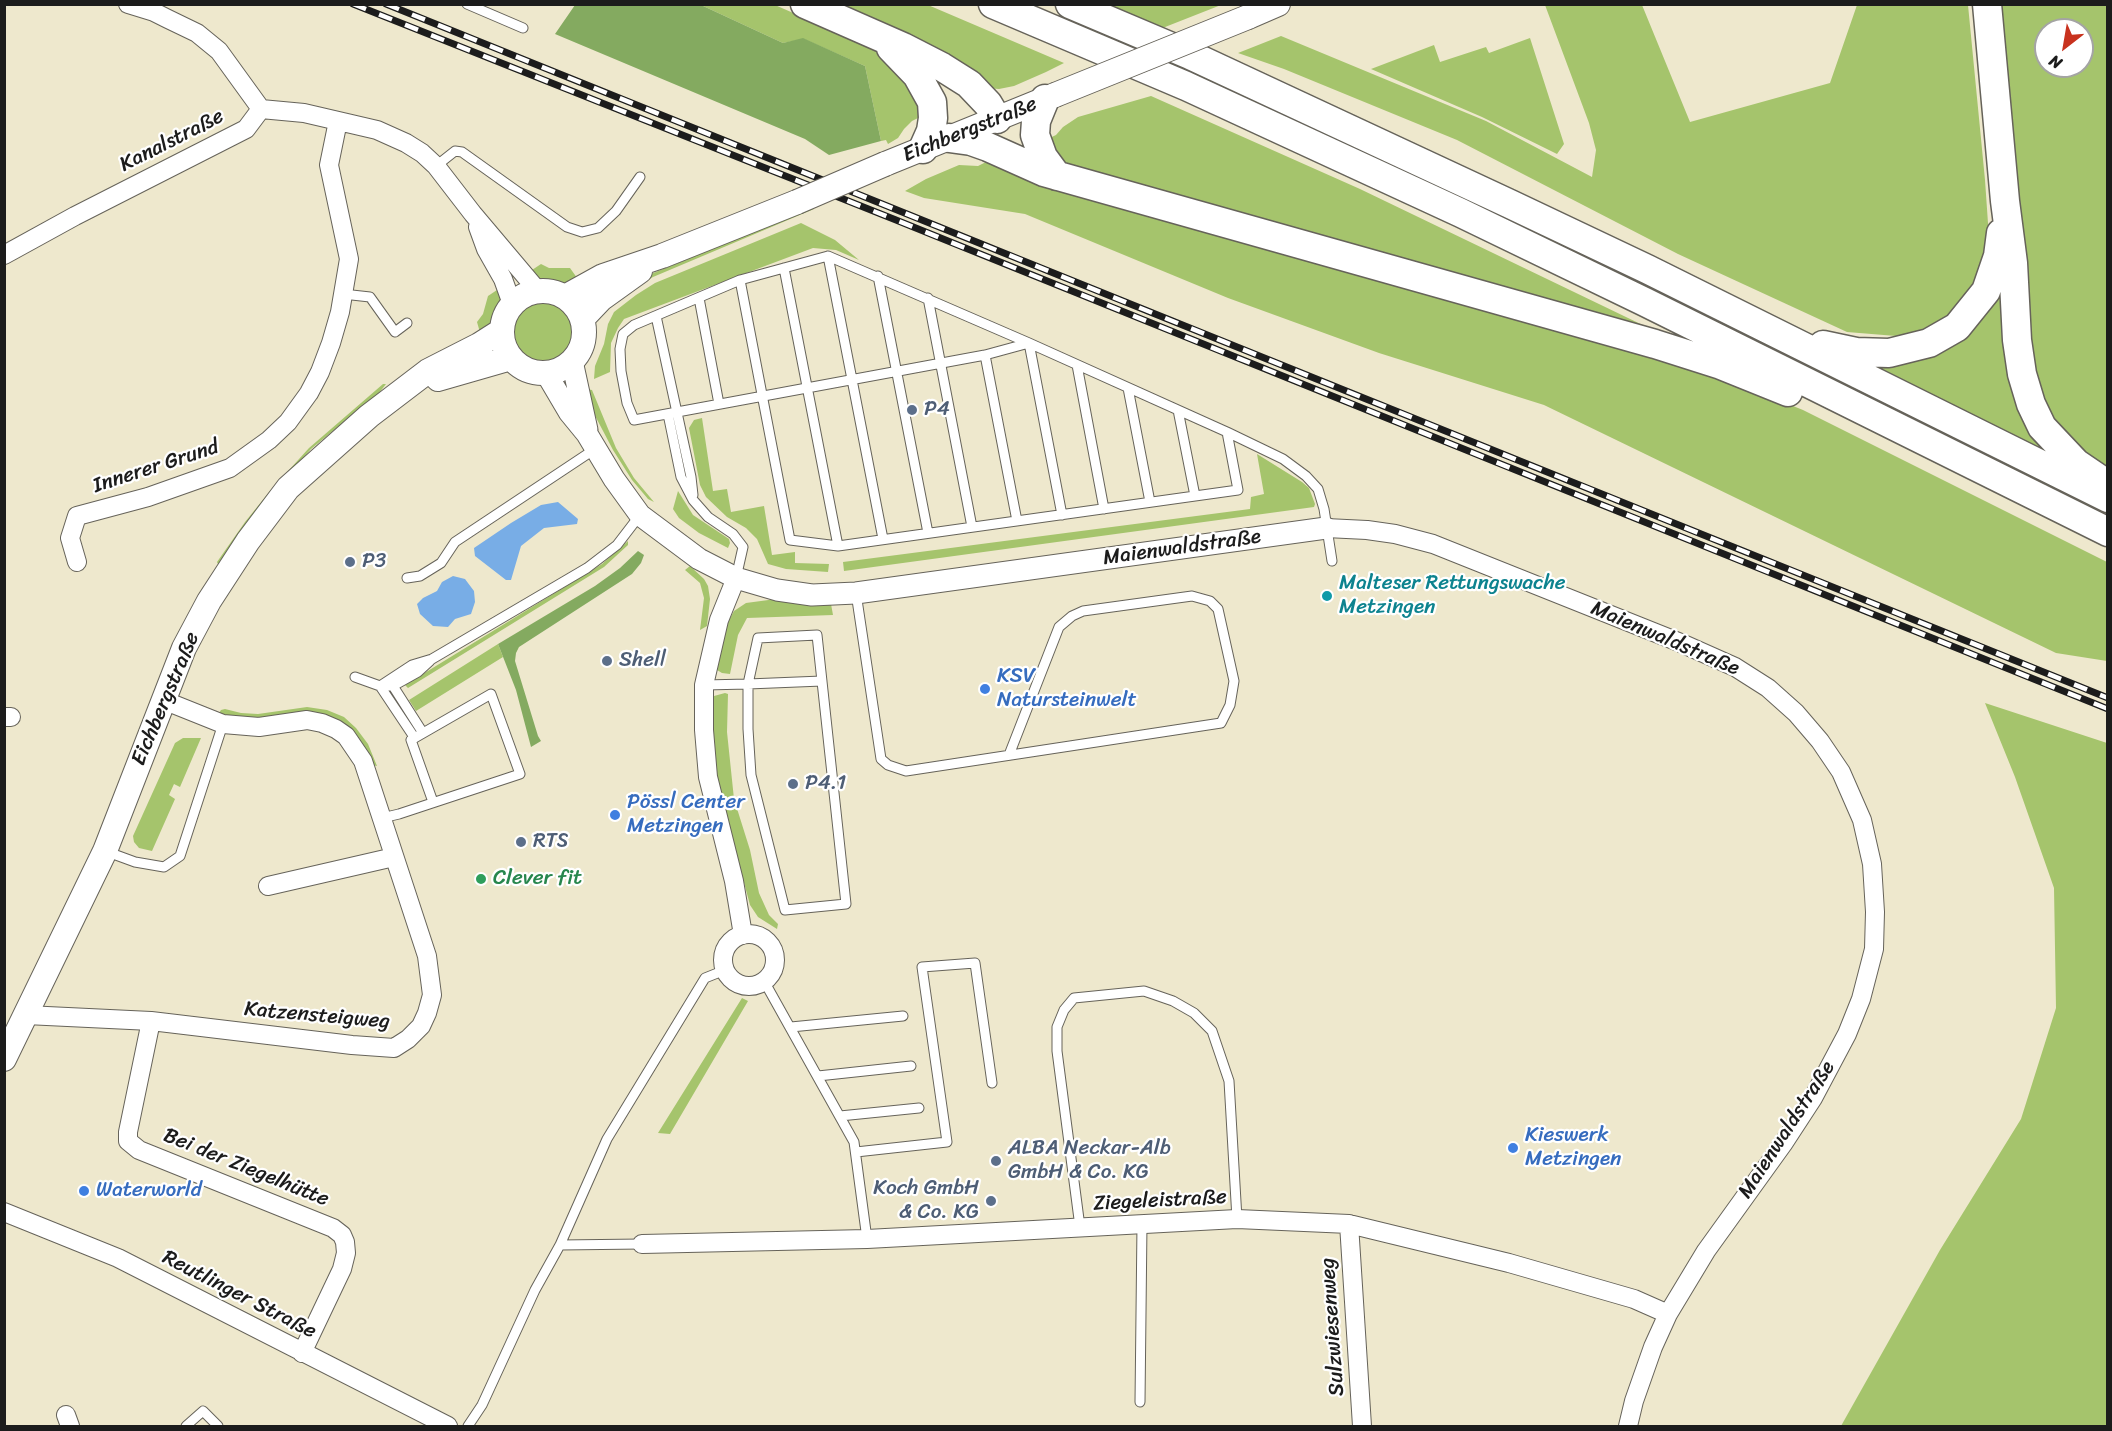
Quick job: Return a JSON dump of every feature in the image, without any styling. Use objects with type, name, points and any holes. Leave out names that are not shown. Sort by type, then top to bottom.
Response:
[{"type":"highway","points":[[805,4],[873,33],[942,67],[969,84],[988,104],[997,119]]},
{"type":"highway","points":[[993,4],[1186,86],[1451,208],[1646,302],[2108,532]]},
{"type":"highway","points":[[1070,4],[1188,54],[1637,264],[2108,498]]},
{"type":"highway","points":[[1987,4],[2013,263],[2019,358],[2031,404],[2042,427],[2076,463],[2108,484]]},
{"type":"highway","points":[[873,33],[910,67],[926,89],[932,102],[931,131],[923,149]]},
{"type":"highway","points":[[1050,97],[1036,121],[1035,135],[1043,157],[1057,176]]},
{"type":"highway","points":[[949,138],[971,141],[1029,167],[1057,176],[1645,341],[1721,365],[1847,415],[1896,426]]},
{"type":"highway","points":[[1763,328],[1856,352],[1889,353],[1929,343],[1957,327],[1986,291],[1998,256],[2005,201]]},
{"type":"main road","name":"Eichbergstraße","points":[[565,297],[603,276],[662,256],[797,202],[1278,4]]},
{"type":"main road","name":"Eichbergstraße","points":[[582,318],[601,299],[662,256]]},
{"type":"main road","points":[[538,291],[552,291],[565,297],[575,306],[582,318],[584,330],[579,352],[572,361],[560,369],[546,373],[533,372],[521,367],[511,358],[504,345],[501,331],[504,316],[520,297],[538,291]]},
{"type":"main road","name":"Eichbergstraße","points":[[4,1059],[105,851],[184,648],[209,601],[248,541],[281,497],[338,442],[428,371],[501,331]]},
{"type":"main road","name":"Eichbergstraße","points":[[403,392],[463,370],[511,358]]},
{"type":"street","points":[[128,4],[154,12],[196,33],[212,45],[219,51],[261,109],[304,113],[388,134],[422,153],[436,166],[538,291]]},
{"type":"street","name":"Kanalstraße","points":[[4,255],[75,216],[246,129],[261,109]]},
{"type":"street","name":"Innerer Grund","points":[[77,562],[70,538],[77,516],[148,497],[230,468],[269,440],[288,422],[309,393],[331,343],[349,259],[329,165],[338,121]]},
{"type":"street","points":[[473,214],[486,249],[503,279],[512,304]]},
{"type":"street","name":"Maienwaldstraße","points":[[572,361],[591,442]]},
{"type":"street","name":"Maienwaldstraße","points":[[546,373],[569,412],[640,515],[699,560],[736,578],[777,590],[812,595],[856,593],[1326,528],[1376,531],[1432,544],[1681,643],[1735,667],[1775,694],[1796,713],[1820,741],[1841,772],[1862,820],[1872,864],[1875,912],[1874,949],[1861,999],[1847,1034],[1813,1098],[1706,1251],[1668,1314],[1653,1347],[1634,1401],[1628,1426]]},
{"type":"street","points":[[736,578],[718,620],[704,685],[704,730],[708,777],[734,881],[743,935]]},
{"type":"street","name":"Katzensteigweg","points":[[26,1015],[151,1022],[384,1048],[394,1048],[408,1039],[421,1026],[432,995],[427,956],[363,761],[345,736],[322,723],[307,720],[259,727],[237,727],[163,700]]},
{"type":"street","points":[[268,886],[394,857]]},
{"type":"street","points":[[743,935],[763,938],[775,954],[775,964],[771,974],[765,981],[755,985],[745,986],[736,983],[725,970],[724,956],[727,947],[734,939],[743,935]]},
{"type":"street","name":"Bei der Ziegelhütte","points":[[151,1022],[128,1141],[139,1150],[333,1228],[342,1235],[346,1253],[342,1269],[302,1353]]},
{"type":"street","name":"Reutlinger Straße","points":[[4,1212],[118,1258],[448,1426]]},
{"type":"street","name":"Ziegeleistraße","points":[[642,1244],[867,1239],[1237,1219],[1349,1224],[1509,1263],[1634,1299],[1668,1314]]},
{"type":"street","name":"Sulzwiesenweg","points":[[1349,1224],[1362,1426]]},
{"type":"lane","points":[[467,4],[523,28]]},
{"type":"lane","points":[[436,166],[455,151],[462,152],[567,227],[582,232],[598,228],[616,211],[640,177]]},
{"type":"lane","points":[[828,256],[883,539]]},
{"type":"lane","points":[[1029,343],[985,356],[634,420],[627,403],[621,371],[620,349],[623,334],[634,325],[740,280],[828,256],[1029,343],[1283,459],[1306,476],[1318,489],[1324,509],[1332,561]]},
{"type":"lane","points":[[784,268],[838,546]]},
{"type":"lane","points":[[878,276],[928,533]]},
{"type":"lane","points":[[740,280],[790,540],[838,546],[1238,490],[1227,432]]},
{"type":"lane","points":[[343,294],[370,297],[394,332],[407,323]]},
{"type":"lane","points":[[699,298],[719,404]]},
{"type":"lane","points":[[928,298],[972,527]]},
{"type":"lane","points":[[656,316],[672,413],[691,477],[693,500],[708,517],[734,534],[743,547],[736,578]]},
{"type":"lane","points":[[1029,343],[1062,515]]},
{"type":"lane","points":[[985,356],[1017,521]]},
{"type":"lane","points":[[1077,365],[1104,509]]},
{"type":"lane","points":[[1128,388],[1150,502]]},
{"type":"lane","points":[[1178,410],[1195,496]]},
{"type":"lane","points":[[407,578],[420,576],[441,563],[456,542],[591,442]]},
{"type":"lane","points":[[355,677],[380,686],[393,686],[418,672],[432,659],[587,568],[617,545],[640,515]]},
{"type":"lane","points":[[856,593],[881,759],[888,765],[906,771],[1009,756],[1221,723],[1230,705],[1234,681],[1218,609],[1210,601],[1192,596],[1083,611],[1072,616],[1059,627],[1009,756]]},
{"type":"lane","points":[[817,635],[846,904],[785,910],[751,775],[748,684],[758,638],[817,635]]},
{"type":"lane","points":[[380,686],[412,665],[432,659]]},
{"type":"lane","points":[[704,685],[822,681]]},
{"type":"lane","points":[[380,686],[419,735]]},
{"type":"lane","points":[[393,686],[419,735]]},
{"type":"lane","points":[[382,818],[433,802],[520,774],[491,694],[411,740],[433,802]]},
{"type":"lane","points":[[105,851],[135,862],[164,867],[180,856],[224,724]]},
{"type":"lane","points":[[856,1152],[947,1142],[921,967],[975,963],[992,1083]]},
{"type":"lane","points":[[468,1426],[482,1406],[535,1290],[560,1245],[607,1139],[705,978],[725,970]]},
{"type":"lane","points":[[765,981],[854,1142],[867,1239]]},
{"type":"lane","points":[[1080,1227],[1057,1027],[1064,1010],[1074,998],[1144,990],[1173,1001],[1194,1013],[1212,1031],[1229,1081],[1237,1219]]},
{"type":"lane","points":[[791,1027],[903,1016]]},
{"type":"lane","points":[[818,1076],[911,1066]]},
{"type":"lane","points":[[840,1116],[919,1108]]},
{"type":"lane","points":[[1140,1402],[1142,1224]]},
{"type":"lane","points":[[560,1245],[642,1244]]},
{"type":"lane","points":[[186,1426],[203,1411],[218,1426]]},
{"type":"green space","points":[[575,5],[701,5],[783,43],[803,38],[865,66],[881,141],[829,155],[805,139],[555,34]]},
{"type":"green space","points":[[701,5],[775,5],[871,47],[888,59],[913,88],[922,116],[912,121],[898,138],[888,144],[886,140],[881,141],[865,66],[804,39],[783,43]]},
{"type":"green space","points":[[819,5],[928,5],[1064,63],[1014,86],[999,89],[987,88]]},
{"type":"green space","points":[[1103,5],[1221,5],[1160,29]]},
{"type":"green space","points":[[1545,5],[1642,5],[1690,122],[1830,83],[1857,5],[1968,5],[1990,252],[1977,291],[1954,317],[1895,345],[1896,336],[1847,332],[1678,254],[1457,140],[1284,69],[1238,53],[1281,36],[1486,121],[1592,177],[1596,150],[1589,123]]},
{"type":"green space","points":[[2001,5],[2107,5],[2107,477],[2080,458],[2039,400],[2021,262]]},
{"type":"green space","points":[[1530,38],[1564,144],[1557,154],[1482,117],[1371,69],[1434,45],[1440,62],[1486,47],[1489,53]]},
{"type":"green space","points":[[1151,96],[1360,189],[1680,343],[1078,178],[1041,142],[1056,135],[1078,117]]},
{"type":"green space","points":[[990,160],[1028,181],[1074,196],[1681,366],[1743,386],[1803,410],[2107,562],[2107,661],[2056,653],[1544,405],[1379,353],[1228,298],[1025,214],[924,198],[905,191],[959,165],[978,166]]},
{"type":"green space","points":[[811,208],[814,209],[653,277],[629,291],[651,274]]},
{"type":"green space","points":[[801,223],[835,240],[859,260],[836,250],[813,248],[624,319],[611,343],[610,372],[594,379],[595,366],[614,312],[636,295],[655,283]]},
{"type":"green space","points":[[541,264],[549,268],[570,268],[580,282],[570,286],[536,278],[529,272]]},
{"type":"green space","points":[[500,288],[502,302],[491,326],[481,336],[477,322],[483,314],[488,296]]},
{"type":"green space","points":[[2005,288],[2052,457],[1872,367]]},
{"type":"green space","points":[[537,302],[549,302],[560,307],[568,315],[573,332],[571,344],[560,357],[549,362],[537,362],[526,357],[518,349],[513,338],[513,326],[518,315],[526,307]]},
{"type":"green space","points":[[383,384],[386,384],[379,393],[311,449],[272,493],[218,564],[217,562],[245,522],[309,448]]},
{"type":"green space","points":[[587,389],[592,390],[616,448],[634,478],[654,502],[648,499],[632,480],[613,450],[591,408]]},
{"type":"green space","points":[[702,418],[713,491],[727,489],[731,512],[764,506],[772,555],[795,552],[795,563],[829,564],[828,572],[786,569],[768,564],[757,539],[746,528],[727,517],[706,497],[700,485],[689,428],[694,420]]},
{"type":"green space","points":[[1257,454],[1309,488],[1314,507],[844,571],[843,562],[1250,509],[1251,497],[1264,494]]},
{"type":"green space","points":[[678,491],[693,515],[729,539],[728,548],[699,533],[679,518],[673,509]]},
{"type":"green space","points":[[628,541],[628,545],[604,567],[408,688],[405,685],[602,564]]},
{"type":"green space","points":[[638,551],[644,555],[632,574],[519,647],[515,661],[541,741],[531,747],[516,690],[498,644],[595,586],[620,568]]},
{"type":"green space","points":[[690,566],[708,586],[710,599],[707,626],[700,630],[704,598],[700,583],[685,570]]},
{"type":"green space","points":[[776,599],[831,604],[833,615],[747,618],[738,635],[730,674],[717,670],[728,622],[734,611],[746,603]]},
{"type":"green space","points":[[498,644],[503,657],[416,711],[409,700]]},
{"type":"green space","points":[[728,694],[727,732],[734,799],[750,850],[759,893],[769,915],[778,924],[777,929],[758,917],[750,905],[722,800],[714,762],[714,696]]},
{"type":"green space","points":[[1985,703],[2107,743],[2107,1426],[1841,1426],[1940,1250],[2021,1119],[2056,1008],[2054,888],[2015,777]]},
{"type":"green space","points":[[307,707],[327,710],[344,717],[368,744],[377,766],[372,765],[352,730],[341,721],[326,715],[308,712],[258,719],[240,719],[219,713],[225,709],[258,714]]},
{"type":"green space","points":[[183,738],[201,738],[180,787],[174,784],[169,795],[175,799],[152,851],[139,848],[133,836],[175,743]]},
{"type":"green space","points":[[742,998],[748,1001],[670,1134],[658,1133]]},
{"type":"water","points":[[558,502],[578,519],[577,524],[544,528],[521,546],[511,580],[506,580],[475,556],[474,548],[511,523],[541,505]]},
{"type":"water","points":[[453,576],[465,579],[474,591],[475,602],[471,614],[455,619],[448,627],[433,626],[420,614],[417,604],[437,591],[442,582]]},
{"type":"railway","points":[[353,4],[896,220],[2108,709]]},
{"type":"railway","points":[[386,4],[2108,698]]},
{"type":"place","name":"P4","points":[[912,410]]},
{"type":"place","name":"P3","points":[[350,562]]},
{"type":"place","name":"Malteser Rettungswache Metzingen","points":[[1327,596]]},
{"type":"place","name":"Shell","points":[[607,661]]},
{"type":"place","name":"KSV Natursteinwelt","points":[[985,689]]},
{"type":"place","name":"P4.1","points":[[793,784]]},
{"type":"place","name":"Pössl Center Metzingen","points":[[615,815]]},
{"type":"place","name":"RTS","points":[[521,842]]},
{"type":"place","name":"Clever fit","points":[[481,879]]},
{"type":"place","name":"Kieswerk Metzingen","points":[[1513,1148]]},
{"type":"place","name":"ALBA Neckar-Alb GmbH & Co. KG","points":[[996,1161]]},
{"type":"place","name":"Waterworld","points":[[84,1191]]},
{"type":"place","name":"Koch GmbH & Co. KG","points":[[991,1201]]}]
